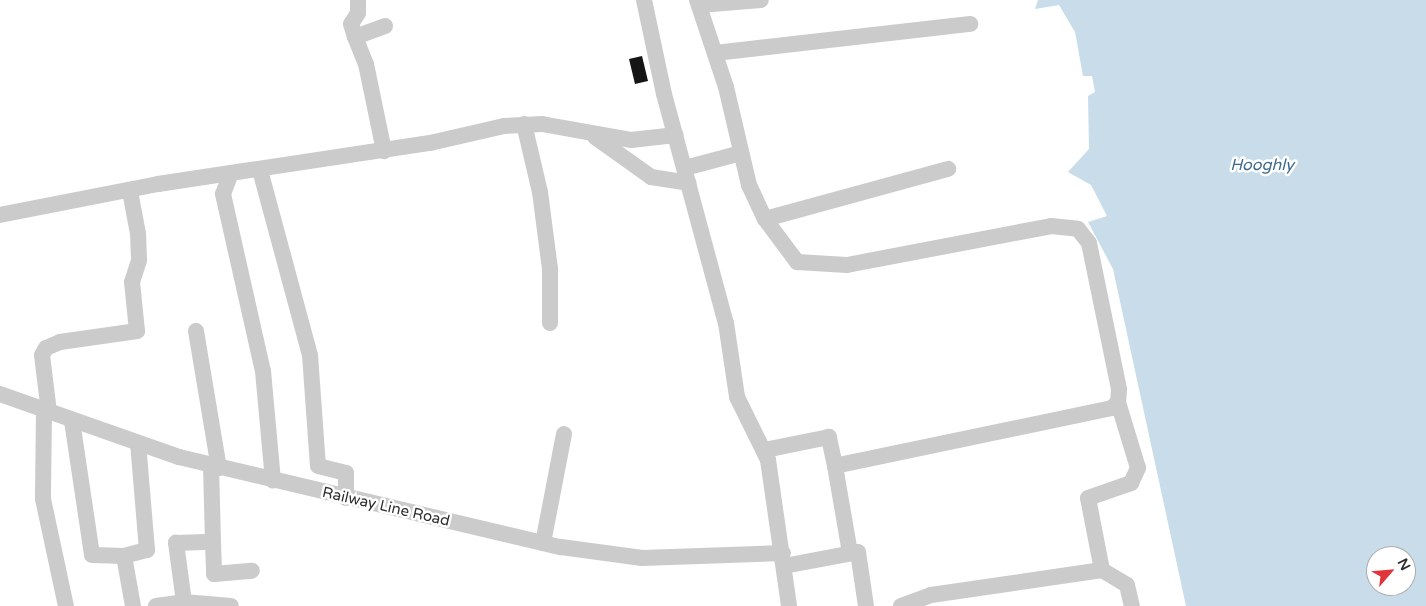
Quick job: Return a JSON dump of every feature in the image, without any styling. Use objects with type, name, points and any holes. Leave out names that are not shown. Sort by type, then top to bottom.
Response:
[{"type":"street","points":[[358,0],[358,13],[351,24],[366,64],[384,151]]},
{"type":"street","points":[[644,0],[676,135],[726,323],[737,397],[765,450],[784,559],[790,606]]},
{"type":"street","points":[[761,0],[698,2],[715,52],[749,185],[765,219],[797,262],[825,267],[1051,226],[1078,229],[1090,243],[1118,402],[1138,468],[1131,483],[1088,498],[1102,570]]},
{"type":"street","points":[[715,52],[970,24]]},
{"type":"street","points":[[355,37],[385,26]]},
{"type":"street","points":[[0,216],[231,173],[384,151],[524,124],[588,132],[631,140],[676,135]]},
{"type":"street","points":[[524,124],[540,192],[550,269],[550,323]]},
{"type":"street","points":[[588,132],[651,177],[687,176],[741,152]]},
{"type":"street","points":[[765,219],[948,169]]},
{"type":"street","points":[[260,170],[310,355],[318,466],[346,473],[346,498]]},
{"type":"street","points":[[231,173],[224,194],[263,371],[273,481]]},
{"type":"street","points":[[66,606],[43,498],[46,412],[42,355],[46,348],[137,331],[132,282],[139,252],[130,191]]},
{"type":"street","points":[[196,331],[215,467],[214,574],[252,572]]},
{"type":"street","name":"Railway Line Road","points":[[0,394],[72,421],[215,467],[542,543],[627,558],[784,559],[850,553]]},
{"type":"street","points":[[835,466],[1112,408],[1118,402]]},
{"type":"street","points":[[72,421],[92,555],[124,556],[147,550],[138,443]]},
{"type":"street","points":[[542,543],[564,434]]},
{"type":"street","points":[[765,450],[829,437],[850,553],[858,552],[866,606]]},
{"type":"street","points":[[184,602],[176,543],[213,542]]},
{"type":"street","points":[[124,556],[133,606]]},
{"type":"street","points":[[901,606],[931,595],[1102,570],[1127,585],[1132,606]]},
{"type":"street","points":[[156,606],[184,602],[231,606]]},
{"type":"water","name":"Hooghly","points":[[1038,0],[1426,0],[1426,606],[1186,606],[1113,269],[1088,222],[1107,216],[1091,185],[1068,172],[1089,149],[1088,96],[1095,92],[1092,76],[1083,76],[1075,32],[1059,5],[1035,9]]},
{"type":"building","points":[[642,56],[648,81],[635,84],[629,59]]}]
